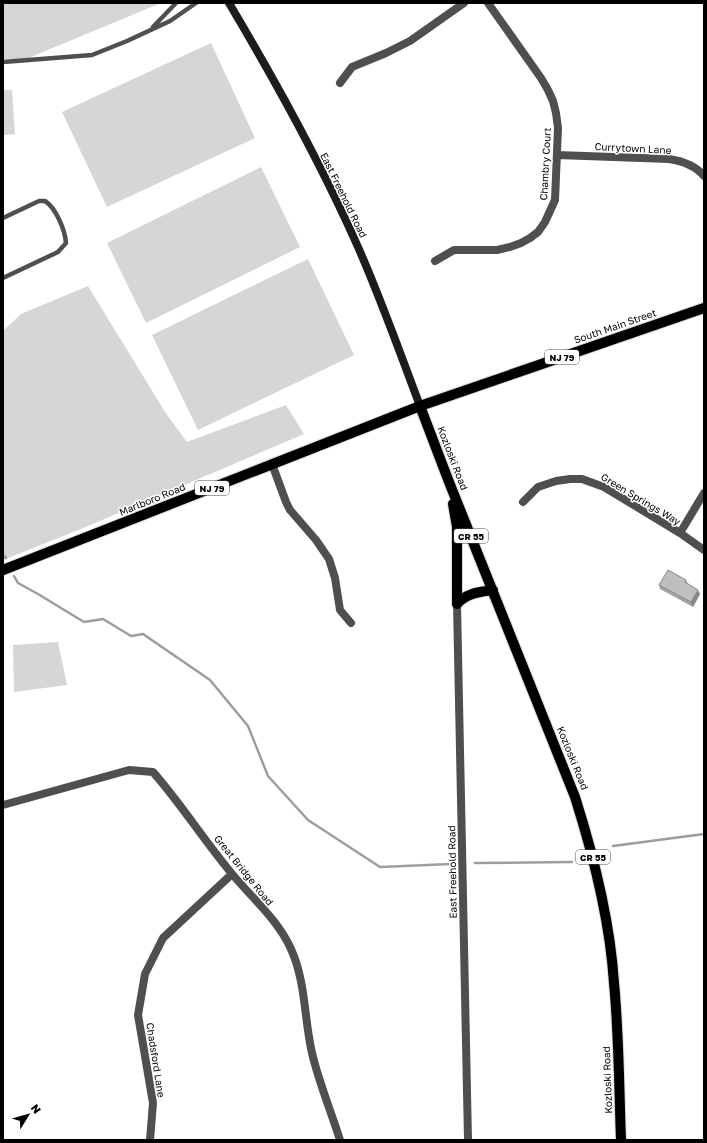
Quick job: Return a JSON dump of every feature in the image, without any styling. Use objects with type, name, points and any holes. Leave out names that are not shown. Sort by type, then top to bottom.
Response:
[{"type":"main road","name":"East Freehold Road","points":[[229,3],[280,90],[329,185],[376,290],[420,406]]},
{"type":"main road","name":"South Main Street","points":[[420,406],[704,308]]},
{"type":"main road","name":"Marlboro Road","points":[[3,570],[420,406]]},
{"type":"main road","name":"Kozloski Road","points":[[420,406],[575,797],[591,850],[607,927],[614,982],[621,1140]]},
{"type":"main road","points":[[450,482],[457,527],[457,604]]},
{"type":"main road","points":[[457,604],[460,600],[471,594],[493,590]]},
{"type":"street","points":[[340,83],[352,67],[410,41],[464,3]]},
{"type":"street","name":"Chambry Court","points":[[435,261],[454,250],[498,250],[521,244],[538,232],[545,222],[555,200],[558,128],[556,113],[548,90],[488,3]]},
{"type":"street","name":"Currytown Lane","points":[[557,155],[675,160],[692,166],[704,176]]},
{"type":"street","points":[[272,464],[290,510],[316,540],[329,559],[335,578],[340,610],[351,623]]},
{"type":"street","name":"Green Springs Way","points":[[523,502],[538,487],[556,481],[582,479],[604,487],[680,533],[704,550]]},
{"type":"street","points":[[680,533],[704,493]]},
{"type":"street","name":"East Freehold Road","points":[[457,604],[468,1140]]},
{"type":"street","name":"Great Bridge Road","points":[[3,805],[129,770],[153,772],[167,788],[232,874],[279,927],[291,950],[300,976],[312,1051],[318,1078],[340,1140]]},
{"type":"street","name":"Chadsford Lane","points":[[150,1140],[153,1103],[138,1015],[145,974],[163,938],[232,874]]},
{"type":"lane","points":[[151,30],[176,3]]},
{"type":"lane","points":[[3,62],[92,55],[170,21],[196,3]]},
{"type":"lane","points":[[3,218],[39,201],[45,201],[53,208],[65,233],[66,243],[58,252],[3,278]]},
{"type":"shaded area","points":[[3,3],[161,3],[26,59],[3,59]]},
{"type":"shaded area","points":[[211,43],[255,138],[107,207],[62,112]]},
{"type":"shaded area","points":[[3,90],[12,90],[15,134],[3,135]]},
{"type":"shaded area","points":[[261,167],[300,247],[146,323],[107,243]]},
{"type":"shaded area","points":[[308,259],[354,355],[198,430],[152,335]]},
{"type":"shaded area","points":[[88,286],[165,412],[187,442],[286,405],[304,434],[81,529],[3,560],[3,331],[21,314]]},
{"type":"shaded area","points":[[58,642],[67,685],[14,692],[13,645]]},
{"type":"building","points":[[668,570],[686,580],[685,582],[698,590],[691,602],[659,585]]},
{"type":"waterway","points":[[3,555],[6,558]]},
{"type":"waterway","points":[[14,576],[18,583],[84,622],[103,619],[131,636],[143,634],[210,680],[248,726],[268,776],[308,820],[380,867],[451,864]]},
{"type":"waterway","points":[[613,846],[704,834]]},
{"type":"waterway","points":[[475,863],[572,862]]}]
